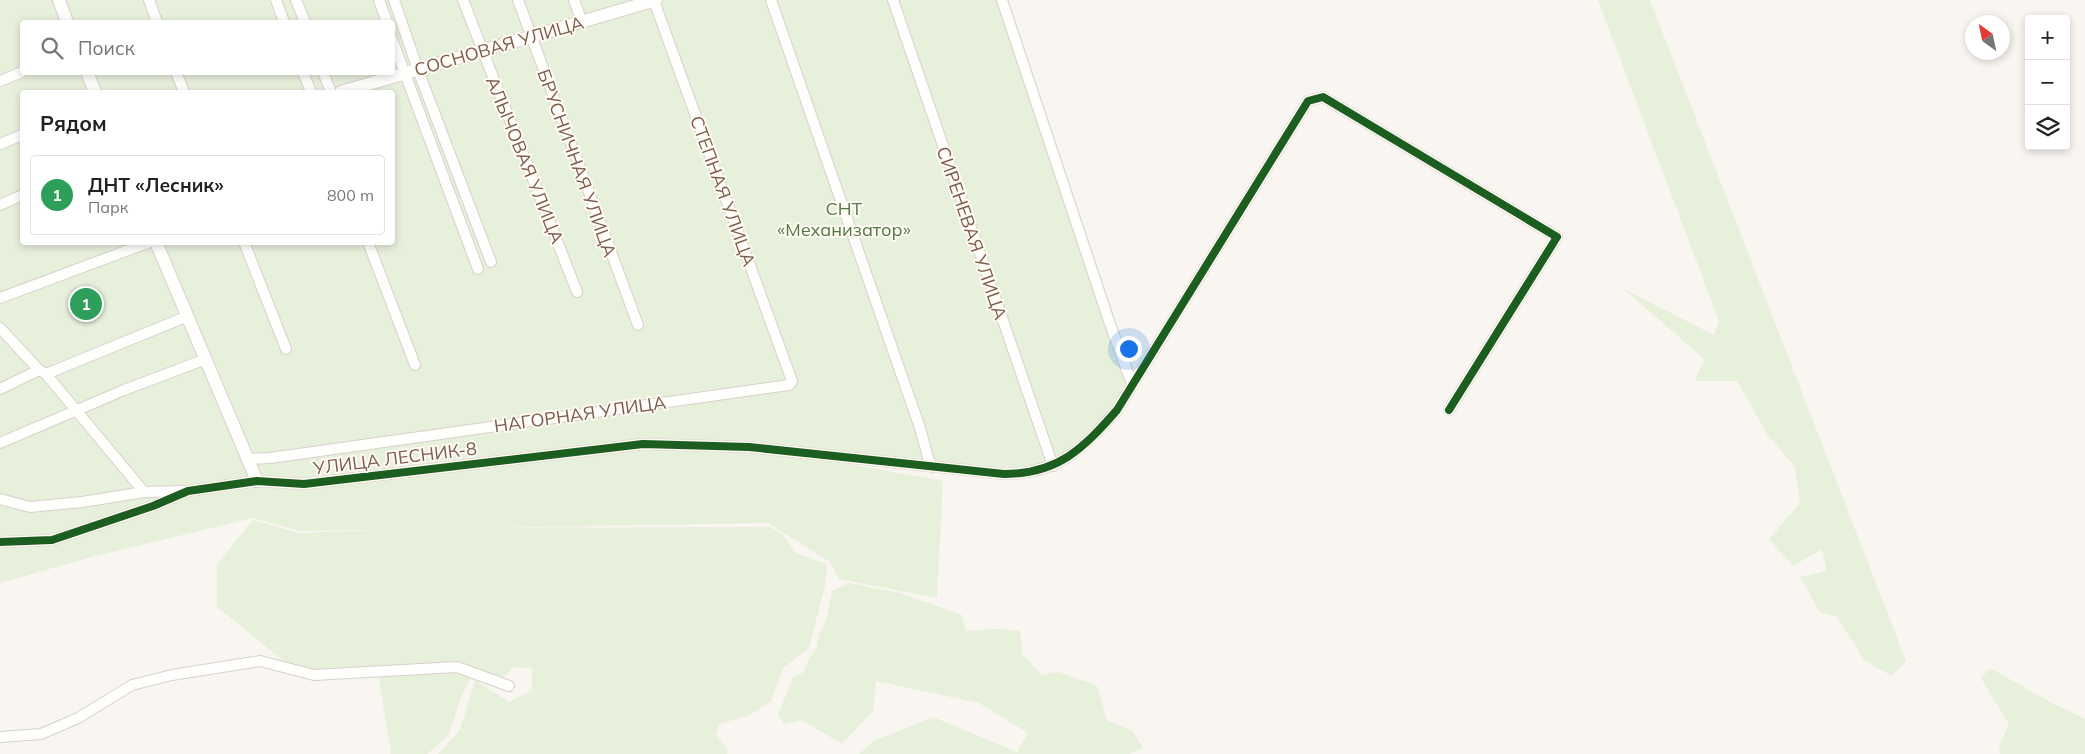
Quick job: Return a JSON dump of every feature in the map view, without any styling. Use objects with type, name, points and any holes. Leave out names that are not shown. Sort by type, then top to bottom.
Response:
[{"type":"street","points":[[59,0],[66,20]]},
{"type":"street","points":[[149,0],[156,20]]},
{"type":"street","points":[[276,0],[283,20]]},
{"type":"street","points":[[296,0],[304,20]]},
{"type":"street","points":[[379,0],[386,20]]},
{"type":"street","points":[[394,0],[418,70],[491,262]]},
{"type":"street","name":"АЛЫЧОВАЯ УЛИЦА","points":[[463,0],[577,292]]},
{"type":"street","name":"БРУСНИЧНАЯ УЛИЦА","points":[[518,0],[638,325]]},
{"type":"street","points":[[574,0],[582,22]]},
{"type":"street","name":"СОСНОВАЯ УЛИЦА","points":[[348,90],[655,0]]},
{"type":"street","name":"СТЕПНАЯ УЛИЦА","points":[[655,0],[792,381]]},
{"type":"street","points":[[771,0],[920,428],[929,461],[934,467]]},
{"type":"street","name":"СИРЕНЕВАЯ УЛИЦА","points":[[893,0],[1053,466]]},
{"type":"street","points":[[1002,0],[1109,321],[1132,384]]},
{"type":"street","points":[[395,48],[478,269]]},
{"type":"street","points":[[0,81],[20,73]]},
{"type":"street","points":[[88,75],[94,90]]},
{"type":"street","points":[[177,75],[183,90]]},
{"type":"street","points":[[304,75],[310,90]]},
{"type":"street","points":[[324,75],[330,90]]},
{"type":"street","name":"УЛИЦА ЛЕСНИК-8","points":[[0,542],[52,540],[153,506],[188,491],[258,481],[304,484],[643,444],[749,447],[934,467],[1024,474],[1053,466],[1076,451],[1117,410],[1308,101],[1322,98],[1557,236],[1449,410]]},
{"type":"street","points":[[0,144],[20,136]]},
{"type":"street","points":[[0,205],[20,196]]},
{"type":"street","points":[[0,298],[142,245]]},
{"type":"street","points":[[157,245],[258,481]]},
{"type":"street","points":[[245,245],[286,349]]},
{"type":"street","points":[[369,245],[415,365]]},
{"type":"street","points":[[0,389],[188,316]]},
{"type":"street","points":[[0,328],[42,372],[144,492]]},
{"type":"street","points":[[0,443],[77,412],[124,390],[206,359]]},
{"type":"street","name":"НАГОРНАЯ УЛИЦА","points":[[247,459],[270,458],[781,388],[789,386],[792,381]]},
{"type":"street","points":[[0,499],[30,506],[82,502],[144,492],[188,491]]},
{"type":"street","points":[[0,737],[41,734],[78,718],[132,684],[172,675],[260,661],[314,675],[457,667],[509,686]]},
{"type":"green space","name":"СНТ «Механизатор»","points":[[0,0],[1004,0],[1128,384],[1110,417],[1067,455],[1042,467],[1014,472],[838,451],[730,442],[731,451],[804,456],[943,481],[937,598],[839,579],[830,562],[768,523],[300,531],[253,518],[91,557],[0,583]]},
{"type":"green space","points":[[1598,0],[1650,0],[1906,661],[1892,676],[1865,661],[1837,617],[1820,612],[1800,577],[1827,571],[1822,549],[1793,566],[1769,539],[1800,503],[1795,467],[1767,434],[1737,381],[1695,381],[1704,359],[1624,289],[1714,335],[1719,321]]},
{"type":"green space","points":[[253,520],[298,533],[431,528],[770,527],[782,533],[795,553],[827,564],[825,585],[809,648],[783,668],[771,701],[750,715],[719,724],[716,736],[727,748],[727,754],[438,754],[460,730],[475,680],[509,702],[532,690],[532,668],[513,667],[500,682],[476,668],[461,696],[449,735],[427,754],[391,754],[378,673],[296,671],[217,607],[217,564]]},
{"type":"green space","points":[[849,583],[900,593],[962,615],[966,631],[996,629],[1020,631],[1022,654],[1042,675],[1059,672],[1097,686],[1107,720],[1132,731],[1143,747],[1129,754],[859,754],[872,742],[933,717],[1017,752],[1028,733],[979,703],[876,681],[873,711],[842,744],[802,720],[784,724],[778,715],[793,677],[804,672],[809,659],[817,647],[819,634],[826,621],[832,591]]},
{"type":"green space","points":[[1990,668],[2052,703],[2085,719],[2085,754],[2000,754],[1999,747],[2009,724],[1981,678]]},
{"type":"cycle path","points":[[0,542],[52,540],[153,506],[188,491],[257,481],[304,484],[643,444],[749,447],[1004,474],[1023,473],[1055,464],[1081,447],[1117,410],[1308,101],[1323,97],[1557,237],[1449,410]]},
{"type":"place","name":"ДНТ «Лесник»","points":[[86,304]]}]
